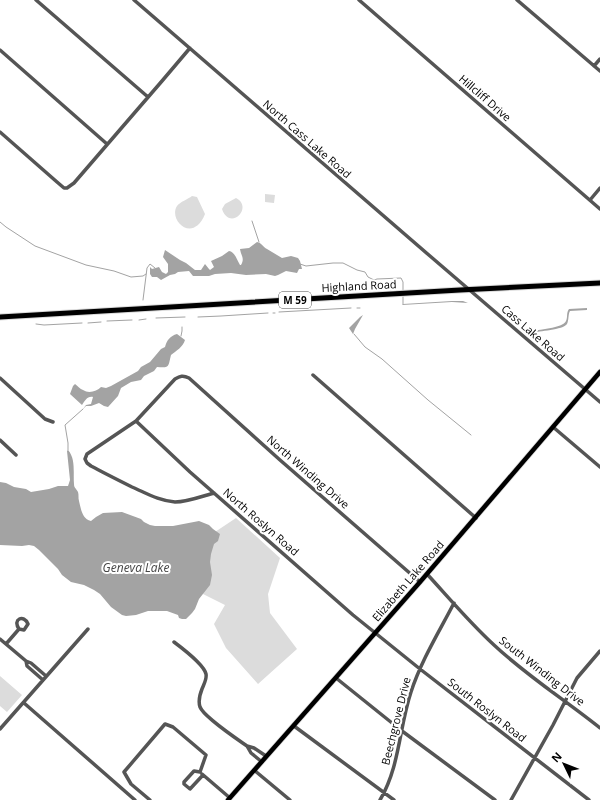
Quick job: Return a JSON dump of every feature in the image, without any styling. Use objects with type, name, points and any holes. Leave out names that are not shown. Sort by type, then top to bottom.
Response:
[{"type":"highway","name":"Highland Road","points":[[0,317],[600,283]]},
{"type":"main road","name":"Elizabeth Lake Road","points":[[229,799],[476,518],[600,372]]},
{"type":"street","points":[[36,0],[148,97]]},
{"type":"street","name":"North Cass Lake Road","points":[[134,0],[469,290]]},
{"type":"street","name":"Hillcliff Drive","points":[[359,0],[600,209]]},
{"type":"street","points":[[517,0],[600,71]]},
{"type":"street","points":[[0,132],[64,188],[67,188],[74,183],[190,48]]},
{"type":"street","points":[[0,50],[107,144]]},
{"type":"street","points":[[594,66],[600,59]]},
{"type":"street","points":[[590,200],[600,188]]},
{"type":"street","name":"Cass Lake Road","points":[[469,290],[600,402]]},
{"type":"street","points":[[313,375],[476,518]]},
{"type":"street","name":"North Winding Drive","points":[[136,422],[178,376],[189,378],[280,460],[420,582]]},
{"type":"street","points":[[0,378],[45,419],[52,422]]},
{"type":"street","points":[[136,422],[87,454],[85,459],[87,463],[120,481],[160,499],[176,502],[214,493]]},
{"type":"street","name":"North Roslyn Road","points":[[136,422],[214,493],[375,633]]},
{"type":"street","points":[[553,427],[600,467]]},
{"type":"street","points":[[0,440],[16,455]]},
{"type":"street","name":"South Winding Drive","points":[[427,574],[499,650],[529,675],[600,728]]},
{"type":"street","name":"Beechgrove Drive","points":[[380,800],[390,780],[396,762],[410,692],[420,669],[454,603]]},
{"type":"street","points":[[6,644],[19,629]]},
{"type":"street","points":[[0,729],[88,629]]},
{"type":"street","name":"South Roslyn Road","points":[[375,633],[589,800]]},
{"type":"street","points":[[0,639],[46,676]]},
{"type":"street","points":[[174,642],[204,669],[206,675],[200,695],[200,706],[203,710],[214,721],[247,746],[254,748],[266,756]]},
{"type":"street","points":[[511,800],[577,678],[600,651]]},
{"type":"street","points":[[26,661],[27,666],[43,680]]},
{"type":"street","points":[[32,670],[36,667]]},
{"type":"street","points":[[336,678],[402,731],[495,800]]},
{"type":"street","points":[[24,703],[135,800]]},
{"type":"street","points":[[150,800],[131,784],[124,772],[165,724],[173,726],[206,755],[200,772]]},
{"type":"street","points":[[294,726],[394,800]]},
{"type":"street","points":[[247,746],[251,753],[262,762]]},
{"type":"street","points":[[254,770],[290,800]]},
{"type":"street","points":[[203,775],[190,790],[184,784],[184,782],[194,771],[200,772],[229,799]]},
{"type":"shaded area","points":[[265,194],[275,195],[274,203],[265,202]]},
{"type":"shaded area","points":[[192,196],[197,197],[205,214],[200,223],[194,227],[188,228],[179,223],[175,212],[178,205]]},
{"type":"shaded area","points":[[236,198],[241,202],[243,207],[242,212],[235,218],[230,218],[226,216],[222,209],[225,204]]},
{"type":"shaded area","points":[[236,518],[280,558],[268,594],[270,613],[297,649],[258,684],[226,648],[214,624],[225,605],[197,591],[200,542]]},
{"type":"shaded area","points":[[0,676],[22,695],[7,712],[0,706]]},
{"type":"water","points":[[257,242],[282,258],[291,256],[298,258],[302,269],[299,269],[297,273],[286,271],[275,276],[266,274],[246,275],[231,273],[209,276],[193,276],[189,271],[178,272],[161,280],[157,277],[152,277],[150,274],[150,267],[152,269],[159,267],[162,272],[166,274],[168,272],[168,264],[163,257],[165,250],[195,270],[201,270],[205,264],[210,270],[214,267],[211,261],[229,251],[241,265],[243,259],[240,249],[249,248]]},
{"type":"water","points":[[463,301],[468,303],[452,302],[402,305],[403,304]]},
{"type":"water","points":[[587,308],[587,310],[570,311],[567,324],[561,328],[531,333],[530,331],[550,328],[564,323],[566,321],[569,309]]},
{"type":"water","points":[[363,315],[355,329],[353,334],[349,328]]},
{"type":"water","points":[[177,334],[185,340],[181,347],[171,355],[168,366],[157,367],[154,371],[144,376],[141,380],[131,382],[121,388],[118,396],[108,407],[99,403],[86,406],[83,409],[86,405],[91,404],[93,397],[85,400],[82,405],[70,394],[75,384],[85,391],[93,392],[101,387],[106,388],[111,386],[138,371],[141,367],[150,362],[161,349],[165,347],[171,337]]},
{"type":"water","name":"Geneva Lake","points":[[68,450],[71,454],[73,462],[74,486],[78,492],[82,513],[88,520],[91,521],[103,513],[122,512],[155,526],[173,526],[199,521],[209,525],[220,534],[218,541],[214,544],[211,554],[210,562],[212,575],[210,585],[199,599],[195,609],[186,619],[179,618],[178,615],[167,611],[148,611],[136,615],[122,615],[111,607],[100,594],[94,590],[84,585],[71,582],[62,575],[58,569],[34,546],[0,545],[0,482],[26,489],[31,492],[58,486],[68,486],[70,480]]},
{"type":"waterway","points":[[252,221],[259,242]]},
{"type":"waterway","points":[[0,222],[35,246],[86,265],[114,271],[131,277],[143,276],[146,274]]},
{"type":"waterway","points":[[300,264],[306,266],[343,263],[365,272],[368,277],[374,280],[401,278],[403,282],[403,292]]},
{"type":"waterway","points":[[143,300],[147,268],[150,264],[155,268]]},
{"type":"waterway","points":[[403,295],[403,304]]},
{"type":"waterway","points":[[279,312],[351,308]]},
{"type":"waterway","points":[[198,317],[268,313]]},
{"type":"waterway","points":[[156,318],[185,317]]},
{"type":"waterway","points":[[139,320],[146,319]]},
{"type":"waterway","points":[[107,321],[132,320]]},
{"type":"waterway","points":[[88,323],[101,322]]},
{"type":"waterway","points":[[36,324],[82,323]]},
{"type":"waterway","points":[[181,336],[182,327]]},
{"type":"waterway","points":[[354,334],[365,347],[382,359],[428,400],[471,435]]},
{"type":"waterway","points":[[68,450],[65,425],[83,409]]}]
